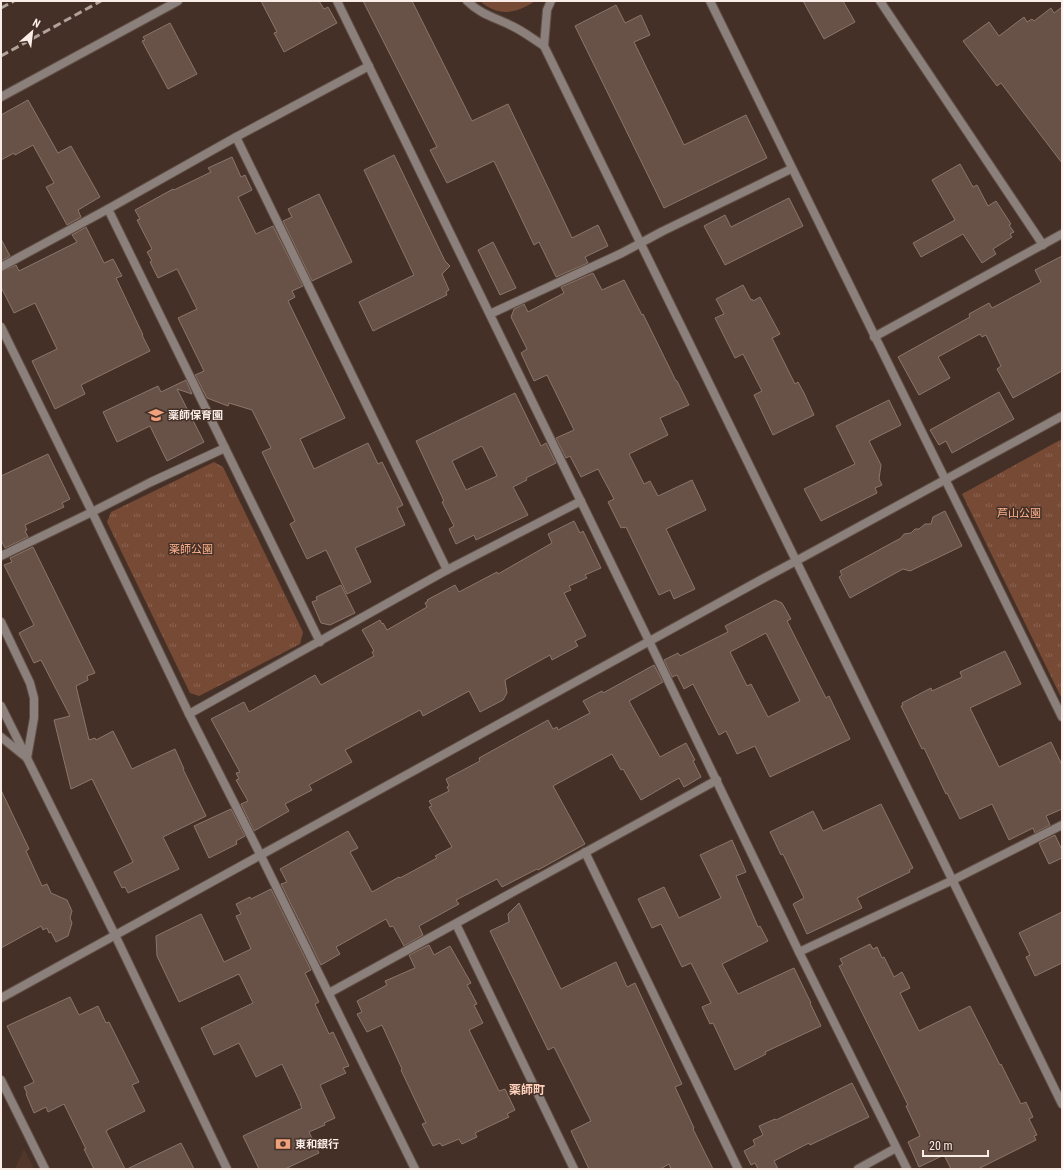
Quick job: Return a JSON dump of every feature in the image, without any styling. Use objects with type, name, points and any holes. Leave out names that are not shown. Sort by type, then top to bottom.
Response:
[{"type":"street","points":[[1,97],[178,1]]},
{"type":"street","points":[[337,1],[799,952],[907,1169]]},
{"type":"street","points":[[467,1],[485,14],[512,26],[544,46]]},
{"type":"street","points":[[551,1],[547,10],[544,46],[1062,1104]]},
{"type":"street","points":[[710,1],[1062,717]]},
{"type":"street","points":[[880,1],[1043,245]]},
{"type":"street","points":[[1,267],[236,137],[369,66]]},
{"type":"street","points":[[236,137],[448,570]]},
{"type":"street","points":[[490,314],[622,253],[791,168]]},
{"type":"street","points":[[108,209],[320,642]]},
{"type":"street","points":[[874,337],[1062,234]]},
{"type":"street","points":[[1,327],[189,714],[416,1169]]},
{"type":"street","points":[[1,998],[260,854],[1062,416]]},
{"type":"street","points":[[1,556],[151,482],[225,448]]},
{"type":"street","points":[[189,714],[448,570],[581,501]]},
{"type":"street","points":[[1,622],[30,684],[34,698],[34,718],[26,758]]},
{"type":"street","points":[[1,706],[227,1169]]},
{"type":"street","points":[[1,737],[26,758]]},
{"type":"street","points":[[329,993],[716,780]]},
{"type":"street","points":[[799,952],[952,880],[1062,825]]},
{"type":"street","points":[[585,852],[738,1169]]},
{"type":"street","points":[[456,924],[574,1169]]},
{"type":"street","points":[[1,1080],[45,1169]]},
{"type":"street","points":[[858,1169],[896,1148]]},
{"type":"shaded area","points":[[24,1149],[34,1169],[15,1169]]},
{"type":"green space","points":[[480,1],[535,1],[521,9],[507,12],[494,10]]},
{"type":"green space","name":"芦山公園","points":[[1062,439],[1062,699],[962,494]]},
{"type":"green space","name":"薬師公園","points":[[214,462],[223,467],[303,632],[300,644],[199,696],[190,693],[107,522],[111,512]]},
{"type":"building","points":[[261,1],[319,1],[324,9],[328,7],[337,23],[284,52],[274,33],[277,32]]},
{"type":"building","points":[[363,1],[412,1],[472,121],[508,104],[572,238],[598,225],[608,246],[585,257],[588,263],[556,277],[539,242],[534,245],[494,161],[447,183],[430,150],[437,147]]},
{"type":"building","points":[[803,1],[843,1],[855,22],[824,39]]},
{"type":"building","points":[[616,5],[625,23],[641,15],[650,35],[634,42],[684,145],[746,115],[767,158],[664,208],[575,26]]},
{"type":"building","points":[[1062,7],[1062,163],[1001,83],[997,86],[963,41],[989,22],[999,36],[1024,17],[1027,22],[1032,19],[1034,21],[1051,8],[1054,13]]},
{"type":"building","points":[[170,23],[197,74],[168,89],[142,41],[145,40],[143,37]]},
{"type":"building","points":[[28,100],[58,153],[71,146],[100,197],[78,210],[81,217],[67,225],[46,187],[54,183],[33,145],[15,155],[14,153],[1,160],[1,115]]},
{"type":"building","points":[[394,155],[445,261],[450,266],[442,274],[449,290],[446,292],[447,295],[373,331],[359,302],[414,275],[364,170]]},
{"type":"building","points":[[232,157],[241,177],[245,175],[252,190],[238,197],[256,234],[273,226],[303,286],[292,291],[295,297],[288,301],[345,418],[300,439],[314,469],[368,443],[378,464],[382,462],[403,505],[397,508],[405,525],[355,548],[371,582],[347,594],[326,550],[307,559],[290,524],[295,521],[262,452],[271,448],[252,410],[229,403],[228,406],[207,398],[195,375],[204,371],[178,318],[197,309],[177,269],[158,278],[147,252],[152,249],[137,220],[140,219],[135,210],[173,189],[174,190],[211,172],[208,168]]},
{"type":"building","points":[[960,164],[973,187],[977,185],[988,206],[996,201],[1011,224],[1009,225],[1014,232],[1010,234],[1012,237],[993,249],[996,254],[982,263],[963,234],[921,257],[913,243],[955,220],[932,180]]},
{"type":"building","points":[[319,194],[352,262],[312,281],[283,221],[292,217],[288,209]]},
{"type":"building","points":[[789,198],[803,226],[725,265],[704,226],[725,215],[731,227]]},
{"type":"building","points":[[86,227],[104,263],[113,259],[122,276],[116,278],[150,351],[81,385],[85,394],[55,409],[32,361],[57,349],[35,303],[14,313],[1,287],[1,272],[16,265],[19,271],[77,242],[72,235]]},
{"type":"building","points":[[1,239],[10,256],[1,261]]},
{"type":"building","points":[[493,242],[516,288],[500,295],[478,250]]},
{"type":"building","points":[[1062,256],[1062,371],[1013,398],[997,369],[1001,366],[986,335],[982,337],[980,334],[938,357],[950,378],[919,395],[898,357],[970,317],[969,314],[989,303],[992,308],[1041,282],[1035,270]]},
{"type":"building","points":[[593,273],[602,290],[624,280],[689,405],[660,418],[668,435],[629,454],[644,484],[650,481],[658,496],[692,480],[706,510],[666,529],[695,589],[674,599],[670,590],[659,595],[626,527],[621,528],[608,502],[614,499],[598,469],[581,477],[570,456],[566,458],[556,438],[574,430],[547,375],[534,381],[521,353],[527,349],[511,317],[514,309],[524,304],[528,312],[564,293],[561,287]]},
{"type":"building","points":[[743,285],[751,300],[752,299],[753,301],[760,297],[780,334],[772,338],[795,384],[798,382],[814,415],[773,435],[754,395],[762,391],[743,354],[735,358],[715,318],[724,314],[716,299]]},
{"type":"building","points":[[186,380],[192,394],[177,389],[204,442],[167,461],[150,426],[117,442],[103,412],[158,386],[161,392]]},
{"type":"building","points":[[999,392],[1014,419],[952,453],[946,441],[939,445],[930,430]]},
{"type":"building","points":[[515,393],[541,446],[546,443],[556,463],[526,478],[527,480],[513,487],[528,515],[476,540],[474,535],[456,544],[449,529],[454,526],[416,441]],"holes":[[[482,446],[497,476],[466,490],[452,461]]]},
{"type":"building","points":[[889,400],[901,425],[869,441],[881,465],[879,479],[882,485],[875,488],[877,493],[821,521],[804,489],[855,464],[836,426]]},
{"type":"building","points":[[48,454],[70,499],[62,503],[64,507],[25,525],[27,530],[25,531],[28,537],[5,548],[1,540],[1,476]]},
{"type":"building","points":[[945,511],[962,546],[910,571],[903,569],[850,598],[839,577],[842,575],[840,571],[901,538],[904,534],[911,533],[915,529],[919,529],[925,524],[931,524],[933,517]]},
{"type":"building","points":[[574,521],[580,533],[583,531],[601,568],[585,575],[587,578],[569,586],[571,590],[564,593],[586,636],[575,641],[578,646],[552,660],[550,655],[505,680],[507,693],[503,700],[480,712],[469,691],[423,716],[420,710],[345,750],[352,762],[309,785],[312,790],[285,804],[289,811],[254,831],[241,804],[248,801],[236,780],[239,779],[236,773],[240,772],[211,719],[244,702],[249,712],[315,675],[321,685],[374,656],[372,652],[374,651],[362,630],[380,620],[387,630],[427,607],[425,603],[428,601],[427,600],[455,585],[459,592],[497,572],[498,574],[552,543],[548,534]]},
{"type":"building","points":[[33,547],[95,673],[87,676],[88,680],[76,686],[89,740],[95,738],[96,740],[113,731],[132,769],[175,749],[206,816],[163,837],[179,869],[128,893],[125,887],[122,888],[114,872],[133,862],[92,779],[71,789],[54,720],[70,716],[41,660],[34,663],[19,633],[34,625],[4,565],[12,562],[10,558]]},
{"type":"building","points":[[341,585],[355,613],[330,625],[321,623],[312,602],[317,600],[316,597]]},
{"type":"building","points":[[775,600],[782,603],[791,619],[787,621],[826,698],[829,696],[850,739],[770,777],[755,746],[737,754],[726,731],[719,735],[693,684],[684,689],[677,675],[672,677],[664,660],[678,653],[680,656],[728,632],[725,626]],"holes":[[[766,633],[800,701],[768,717],[751,684],[747,686],[730,652]]]},
{"type":"building","points":[[1005,651],[1021,684],[970,708],[999,767],[1051,742],[1062,765],[1062,809],[1046,816],[1050,825],[1035,833],[1033,828],[1009,840],[992,804],[960,819],[924,748],[922,749],[901,706],[903,705],[902,703],[931,688],[932,691],[962,677],[960,672]]},
{"type":"building","points":[[654,665],[663,682],[629,701],[660,757],[686,743],[695,760],[693,761],[701,777],[684,787],[679,778],[641,800],[623,769],[621,770],[612,754],[553,786],[585,844],[538,870],[537,869],[502,887],[497,879],[456,900],[459,904],[419,926],[423,935],[404,946],[393,926],[390,927],[386,919],[336,947],[340,954],[321,965],[281,884],[287,882],[280,869],[348,831],[358,848],[350,852],[372,892],[437,858],[435,856],[452,847],[429,807],[432,806],[429,801],[449,791],[447,787],[449,786],[446,779],[480,761],[479,758],[548,720],[553,729],[557,727],[558,730],[590,713],[583,701],[602,691],[603,693]]},
{"type":"building","points":[[1,790],[29,849],[26,851],[42,886],[47,884],[51,893],[67,900],[72,911],[70,918],[72,923],[68,936],[56,942],[51,932],[49,933],[47,928],[43,930],[41,926],[1,948]]},
{"type":"building","points":[[881,804],[913,868],[909,870],[910,872],[857,898],[862,908],[807,934],[793,904],[804,898],[783,854],[781,855],[770,832],[813,811],[823,831]]},
{"type":"building","points":[[231,809],[245,836],[236,841],[237,844],[209,858],[194,826]]},
{"type":"building","points":[[1055,835],[1062,850],[1062,858],[1049,864],[1039,843]]},
{"type":"building","points":[[732,840],[746,872],[736,876],[758,927],[760,926],[768,941],[722,964],[738,994],[794,968],[821,1026],[765,1052],[766,1054],[735,1070],[713,1023],[710,1024],[702,1007],[711,1003],[691,963],[682,967],[661,924],[652,928],[638,899],[664,887],[679,918],[721,898],[700,855]]},
{"type":"building","points":[[271,889],[311,970],[305,973],[319,1002],[315,1004],[329,1034],[333,1032],[349,1066],[343,1068],[346,1073],[320,1085],[335,1118],[324,1123],[325,1125],[309,1132],[319,1153],[285,1169],[259,1169],[243,1136],[302,1108],[282,1064],[256,1077],[239,1043],[214,1055],[201,1028],[253,1003],[239,974],[179,1002],[157,956],[156,936],[201,914],[224,962],[251,949],[236,916],[241,914],[236,904],[250,897],[251,899]]},
{"type":"building","points":[[519,903],[561,989],[616,962],[627,987],[635,983],[682,1084],[675,1087],[694,1128],[693,1129],[713,1169],[671,1169],[669,1164],[660,1169],[589,1169],[571,1131],[591,1121],[554,1047],[548,1050],[490,931],[509,922],[508,914]]},
{"type":"building","points":[[1062,912],[1062,963],[1035,976],[1026,957],[1030,955],[1019,933]]},
{"type":"building","points":[[870,944],[873,949],[877,947],[894,977],[902,972],[910,988],[900,993],[919,1031],[970,1006],[1021,1104],[1026,1102],[1033,1117],[1029,1119],[1037,1135],[1034,1136],[1036,1140],[978,1169],[951,1169],[944,1155],[919,1167],[908,1142],[920,1136],[906,1106],[908,1105],[839,966],[843,964],[840,959]]},
{"type":"building","points":[[429,945],[434,955],[450,946],[471,983],[467,985],[477,1004],[474,1005],[483,1023],[469,1030],[499,1091],[505,1089],[515,1110],[507,1114],[509,1117],[475,1133],[477,1137],[462,1144],[459,1139],[442,1146],[440,1143],[433,1146],[422,1124],[426,1123],[382,1025],[367,1032],[357,1014],[362,1012],[357,1001],[387,985],[385,981],[415,968],[409,955]]},
{"type":"building","points":[[70,997],[79,1015],[98,1006],[106,1023],[109,1022],[139,1082],[132,1085],[145,1111],[106,1131],[125,1169],[94,1169],[64,1104],[48,1112],[46,1107],[34,1113],[26,1094],[27,1093],[24,1087],[34,1082],[7,1026]]},
{"type":"building","points":[[852,1083],[869,1117],[810,1145],[809,1143],[774,1161],[778,1169],[758,1169],[755,1163],[751,1165],[744,1151],[755,1145],[753,1140],[763,1135],[759,1126],[775,1119],[776,1120]]},
{"type":"building","points":[[181,1143],[194,1169],[127,1169]]},
{"type":"railway","points":[[1,8],[14,1]]},
{"type":"railway","points":[[1,56],[101,1]]},
{"type":"place","name":"薬師保育園","points":[[156,415]]},
{"type":"place","name":"東和銀行","points":[[283,1144]]},
{"type":"district","name":"薬師町","points":[[527,1090]]}]
